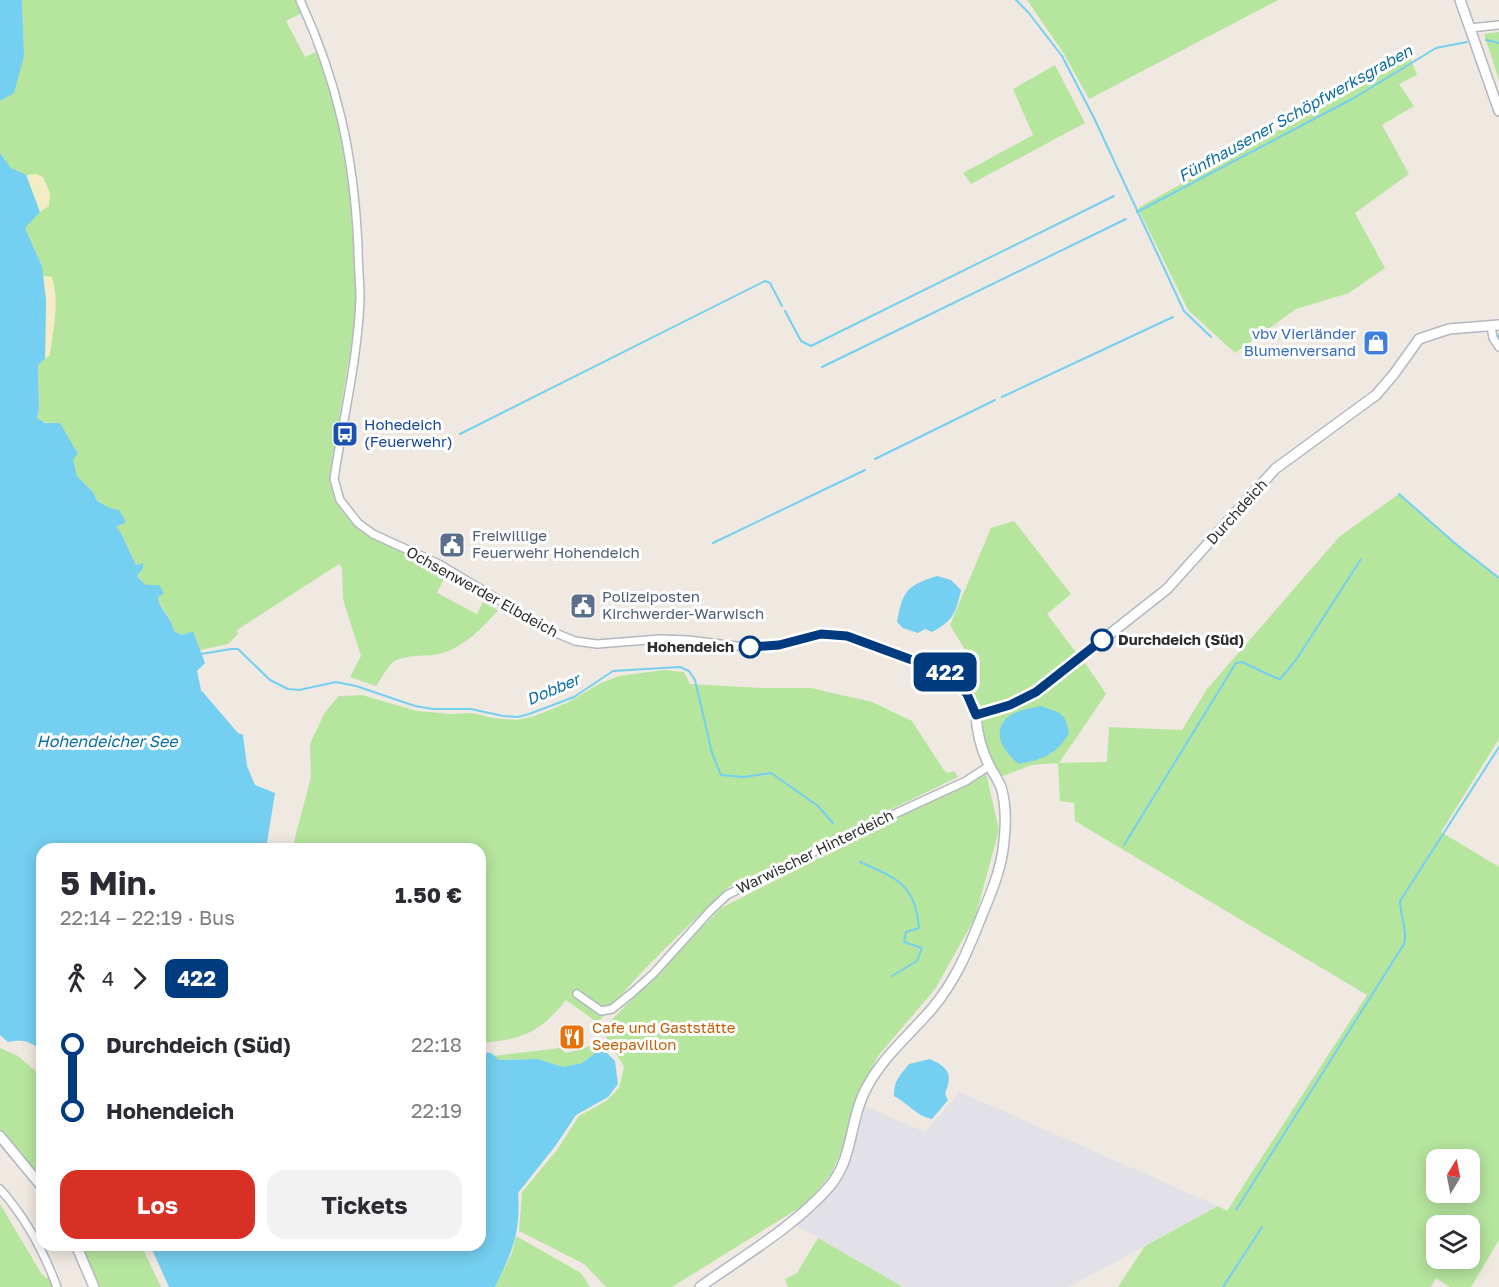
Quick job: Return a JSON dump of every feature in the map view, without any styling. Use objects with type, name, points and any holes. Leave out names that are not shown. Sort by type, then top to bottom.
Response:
[{"type":"street","name":"Ochsenwerder Elbdeich","points":[[300,0],[336,92],[353,177],[360,296],[357,331],[334,478],[340,500],[358,523],[373,534],[439,564],[551,631],[575,642],[597,644],[660,639],[756,647],[779,645],[821,634],[841,634],[950,674],[967,694],[976,715]]},
{"type":"street","points":[[1460,0],[1499,111]]},
{"type":"street","points":[[1470,28],[1499,25]]},
{"type":"street","name":"Durchdeich","points":[[976,715],[1010,705],[1036,692],[1167,589],[1275,469],[1376,395],[1419,339],[1449,329],[1495,325]]},
{"type":"street","points":[[1495,325],[1493,338],[1499,347]]},
{"type":"street","points":[[700,1287],[801,1216],[830,1185],[840,1172],[847,1154],[860,1102],[866,1088],[886,1058],[931,1010],[955,978],[972,942],[1002,858],[1005,829],[1004,799],[977,732],[976,715]]},
{"type":"street","name":"Warwischer Hinterdeich","points":[[577,994],[601,1011],[612,1009],[652,974],[727,895],[842,838],[966,781],[989,766]]},
{"type":"street","points":[[0,1136],[36,1180]]},
{"type":"street","points":[[0,1188],[12,1202],[36,1242]]},
{"type":"street","points":[[41,1251],[57,1287]]},
{"type":"street","points":[[79,1251],[94,1287]]},
{"type":"shaded area","points":[[960,1092],[1218,1206],[1069,1287],[903,1287],[792,1223],[817,1210],[839,1178],[851,1152],[865,1106],[925,1132]]},
{"type":"green space","points":[[22,0],[296,0],[302,13],[286,21],[305,57],[318,51],[336,106],[349,172],[355,265],[355,322],[330,473],[335,498],[341,510],[359,529],[375,539],[447,572],[437,593],[477,614],[483,602],[498,610],[479,631],[464,643],[438,654],[397,660],[390,665],[376,686],[350,677],[361,656],[343,599],[342,568],[339,564],[237,630],[238,634],[228,644],[200,650],[193,631],[182,635],[174,631],[158,597],[137,576],[143,563],[136,565],[121,533],[115,527],[110,508],[97,501],[93,492],[77,476],[72,459],[55,424],[40,421],[37,418],[42,266],[25,228],[26,176],[11,168],[0,153],[0,101],[24,56]]},
{"type":"green space","points":[[1027,0],[1278,0],[1089,99],[1064,54]]},
{"type":"green space","points":[[1499,32],[1499,80],[1484,34]]},
{"type":"green space","points":[[1410,57],[1417,75],[1399,84],[1414,106],[1382,125],[1409,174],[1355,213],[1385,268],[1349,293],[1296,309],[1235,353],[1188,310],[1138,208]]},
{"type":"green space","points":[[1055,65],[1085,123],[971,184],[963,173],[1033,135],[1013,89]]},
{"type":"green space","points":[[1399,494],[1499,578],[1499,739],[1441,832],[1499,867],[1499,1240],[1471,1287],[1450,1287],[1436,1278],[1431,1287],[1118,1287],[1145,1246],[1218,1206],[1227,1211],[1367,995],[1075,821],[1074,803],[1060,801],[1058,763],[1032,765],[998,778],[980,730],[985,718],[1035,699],[1085,663],[1106,694],[1059,763],[1107,762],[1109,727],[1182,730],[1207,689],[1339,537]]},
{"type":"green space","points":[[1014,521],[1071,594],[1047,614],[1078,655],[1018,696],[993,706],[981,706],[963,678],[957,675],[972,661],[950,625],[991,528]]},
{"type":"green space","points":[[664,670],[684,672],[690,684],[811,688],[872,702],[912,721],[943,769],[947,773],[954,771],[958,777],[729,887],[644,970],[598,1023],[566,1000],[547,1020],[529,1033],[519,1037],[486,1042],[486,843],[294,843],[311,777],[310,744],[325,712],[339,696],[362,695],[417,711],[472,713],[517,720],[567,703],[599,684],[619,676]]},
{"type":"green space","points":[[986,773],[999,830],[975,918],[935,989],[878,1056],[853,1107],[842,1150],[831,1174],[807,1203],[672,1287],[606,1287],[584,1264],[519,1231],[522,1192],[557,1150],[579,1116],[606,1101],[619,1088],[624,1067],[602,1030],[721,908]]},
{"type":"green space","points":[[595,1043],[602,1048],[582,1063],[563,1067],[538,1059],[499,1060],[494,1056],[560,1048],[566,1053]]},
{"type":"green space","points":[[0,1048],[18,1056],[36,1072],[36,1174],[0,1130]]},
{"type":"green space","points":[[0,1204],[41,1273],[46,1278],[51,1277],[54,1287],[0,1287]]},
{"type":"green space","points":[[516,1236],[581,1273],[590,1287],[495,1287],[512,1253]]},
{"type":"green space","points":[[818,1238],[903,1287],[788,1287],[785,1279],[797,1273]]},
{"type":"green space","points":[[84,1251],[144,1251],[161,1287],[99,1287]]},
{"type":"sand","points":[[36,174],[43,177],[50,193],[49,206],[40,212],[26,175]]},
{"type":"sand","points":[[43,276],[52,277],[55,296],[50,355],[45,359],[46,301]]},
{"type":"water","points":[[0,0],[22,0],[24,56],[14,93],[0,101]]},
{"type":"water","name":"Hohendeicher See","points":[[0,153],[11,168],[26,175],[40,212],[25,228],[42,266],[46,301],[45,359],[38,365],[39,409],[37,418],[45,423],[60,423],[78,454],[73,459],[77,476],[93,492],[97,501],[119,510],[126,522],[116,527],[136,565],[143,563],[143,568],[137,576],[146,585],[159,585],[164,593],[158,597],[159,601],[174,631],[182,635],[193,631],[205,663],[197,671],[201,690],[238,733],[243,735],[247,766],[255,785],[275,793],[267,843],[36,843],[36,1046],[23,1041],[8,1042],[0,1035]]},
{"type":"water","points":[[937,576],[951,580],[961,590],[952,616],[945,624],[932,632],[925,629],[918,633],[903,628],[897,622],[904,596],[912,587]]},
{"type":"water","points":[[1041,706],[1064,717],[1069,734],[1059,747],[1048,755],[1019,764],[1002,745],[1000,730],[1002,723],[1017,712]]},
{"type":"water","points":[[602,1048],[615,1061],[618,1084],[608,1097],[576,1115],[556,1145],[518,1193],[517,1231],[495,1287],[169,1287],[153,1251],[486,1251],[486,1053],[491,1053],[499,1060],[538,1059],[563,1067],[582,1063]]},
{"type":"water","points":[[930,1059],[941,1065],[948,1072],[949,1077],[945,1094],[948,1100],[932,1119],[921,1115],[894,1096],[896,1082],[909,1064]]},
{"type":"waterway","points":[[1016,0],[1062,56],[1094,118],[1184,311],[1211,337]]},
{"type":"waterway","name":"Fünfhausener Schöpfwerksgraben","points":[[1486,40],[1499,43]]},
{"type":"waterway","name":"Fünfhausener Schöpfwerksgraben","points":[[1137,212],[1354,98],[1436,48],[1467,42]]},
{"type":"waterway","points":[[785,311],[801,341],[811,346],[1114,196]]},
{"type":"waterway","points":[[822,367],[1126,219]]},
{"type":"waterway","points":[[460,434],[765,281],[770,283],[782,306]]},
{"type":"waterway","points":[[1002,397],[1173,317]]},
{"type":"waterway","points":[[875,459],[995,400]]},
{"type":"waterway","points":[[713,543],[865,470]]},
{"type":"waterway","points":[[1399,494],[1499,578]]},
{"type":"waterway","points":[[1124,845],[1236,663],[1242,662],[1280,679],[1296,660],[1361,559]]},
{"type":"waterway","name":"Dobber","points":[[201,654],[238,649],[270,680],[288,689],[299,690],[336,682],[356,686],[415,706],[433,709],[471,709],[518,717],[574,697],[613,671],[680,667],[689,671],[695,680],[712,753],[721,775],[744,777],[771,773],[818,806],[833,823]]},
{"type":"waterway","points":[[1236,1210],[1404,944],[1405,934],[1400,901],[1499,747]]},
{"type":"waterway","name":"Dobber","points":[[860,862],[885,873],[902,885],[909,892],[917,913],[919,928],[906,932],[904,942],[922,948],[917,961],[892,976]]},
{"type":"waterway","points":[[1223,1287],[1262,1227]]},
{"type":"bus line","name":"422","points":[[750,647],[779,645],[821,634],[854,638],[950,674],[967,694],[976,715],[1010,705],[1036,692],[1102,640]]},
{"type":"place","name":"vbv Vierländer Blumenversand","points":[[1376,343]]},
{"type":"place","name":"Hohedeich (Feuerwehr)","points":[[345,434]]},
{"type":"place","name":"Freiwillige Feuerwehr Hohendeich","points":[[452,545]]},
{"type":"place","name":"Polizeiposten Kirchwerder-Warwisch","points":[[583,606]]},
{"type":"place","name":"Durchdeich (Süd)","points":[[1102,640]]},
{"type":"place","name":"Hohendeich","points":[[750,647]]},
{"type":"place","name":"Cafe und Gaststätte Seepavillon","points":[[572,1037]]}]
